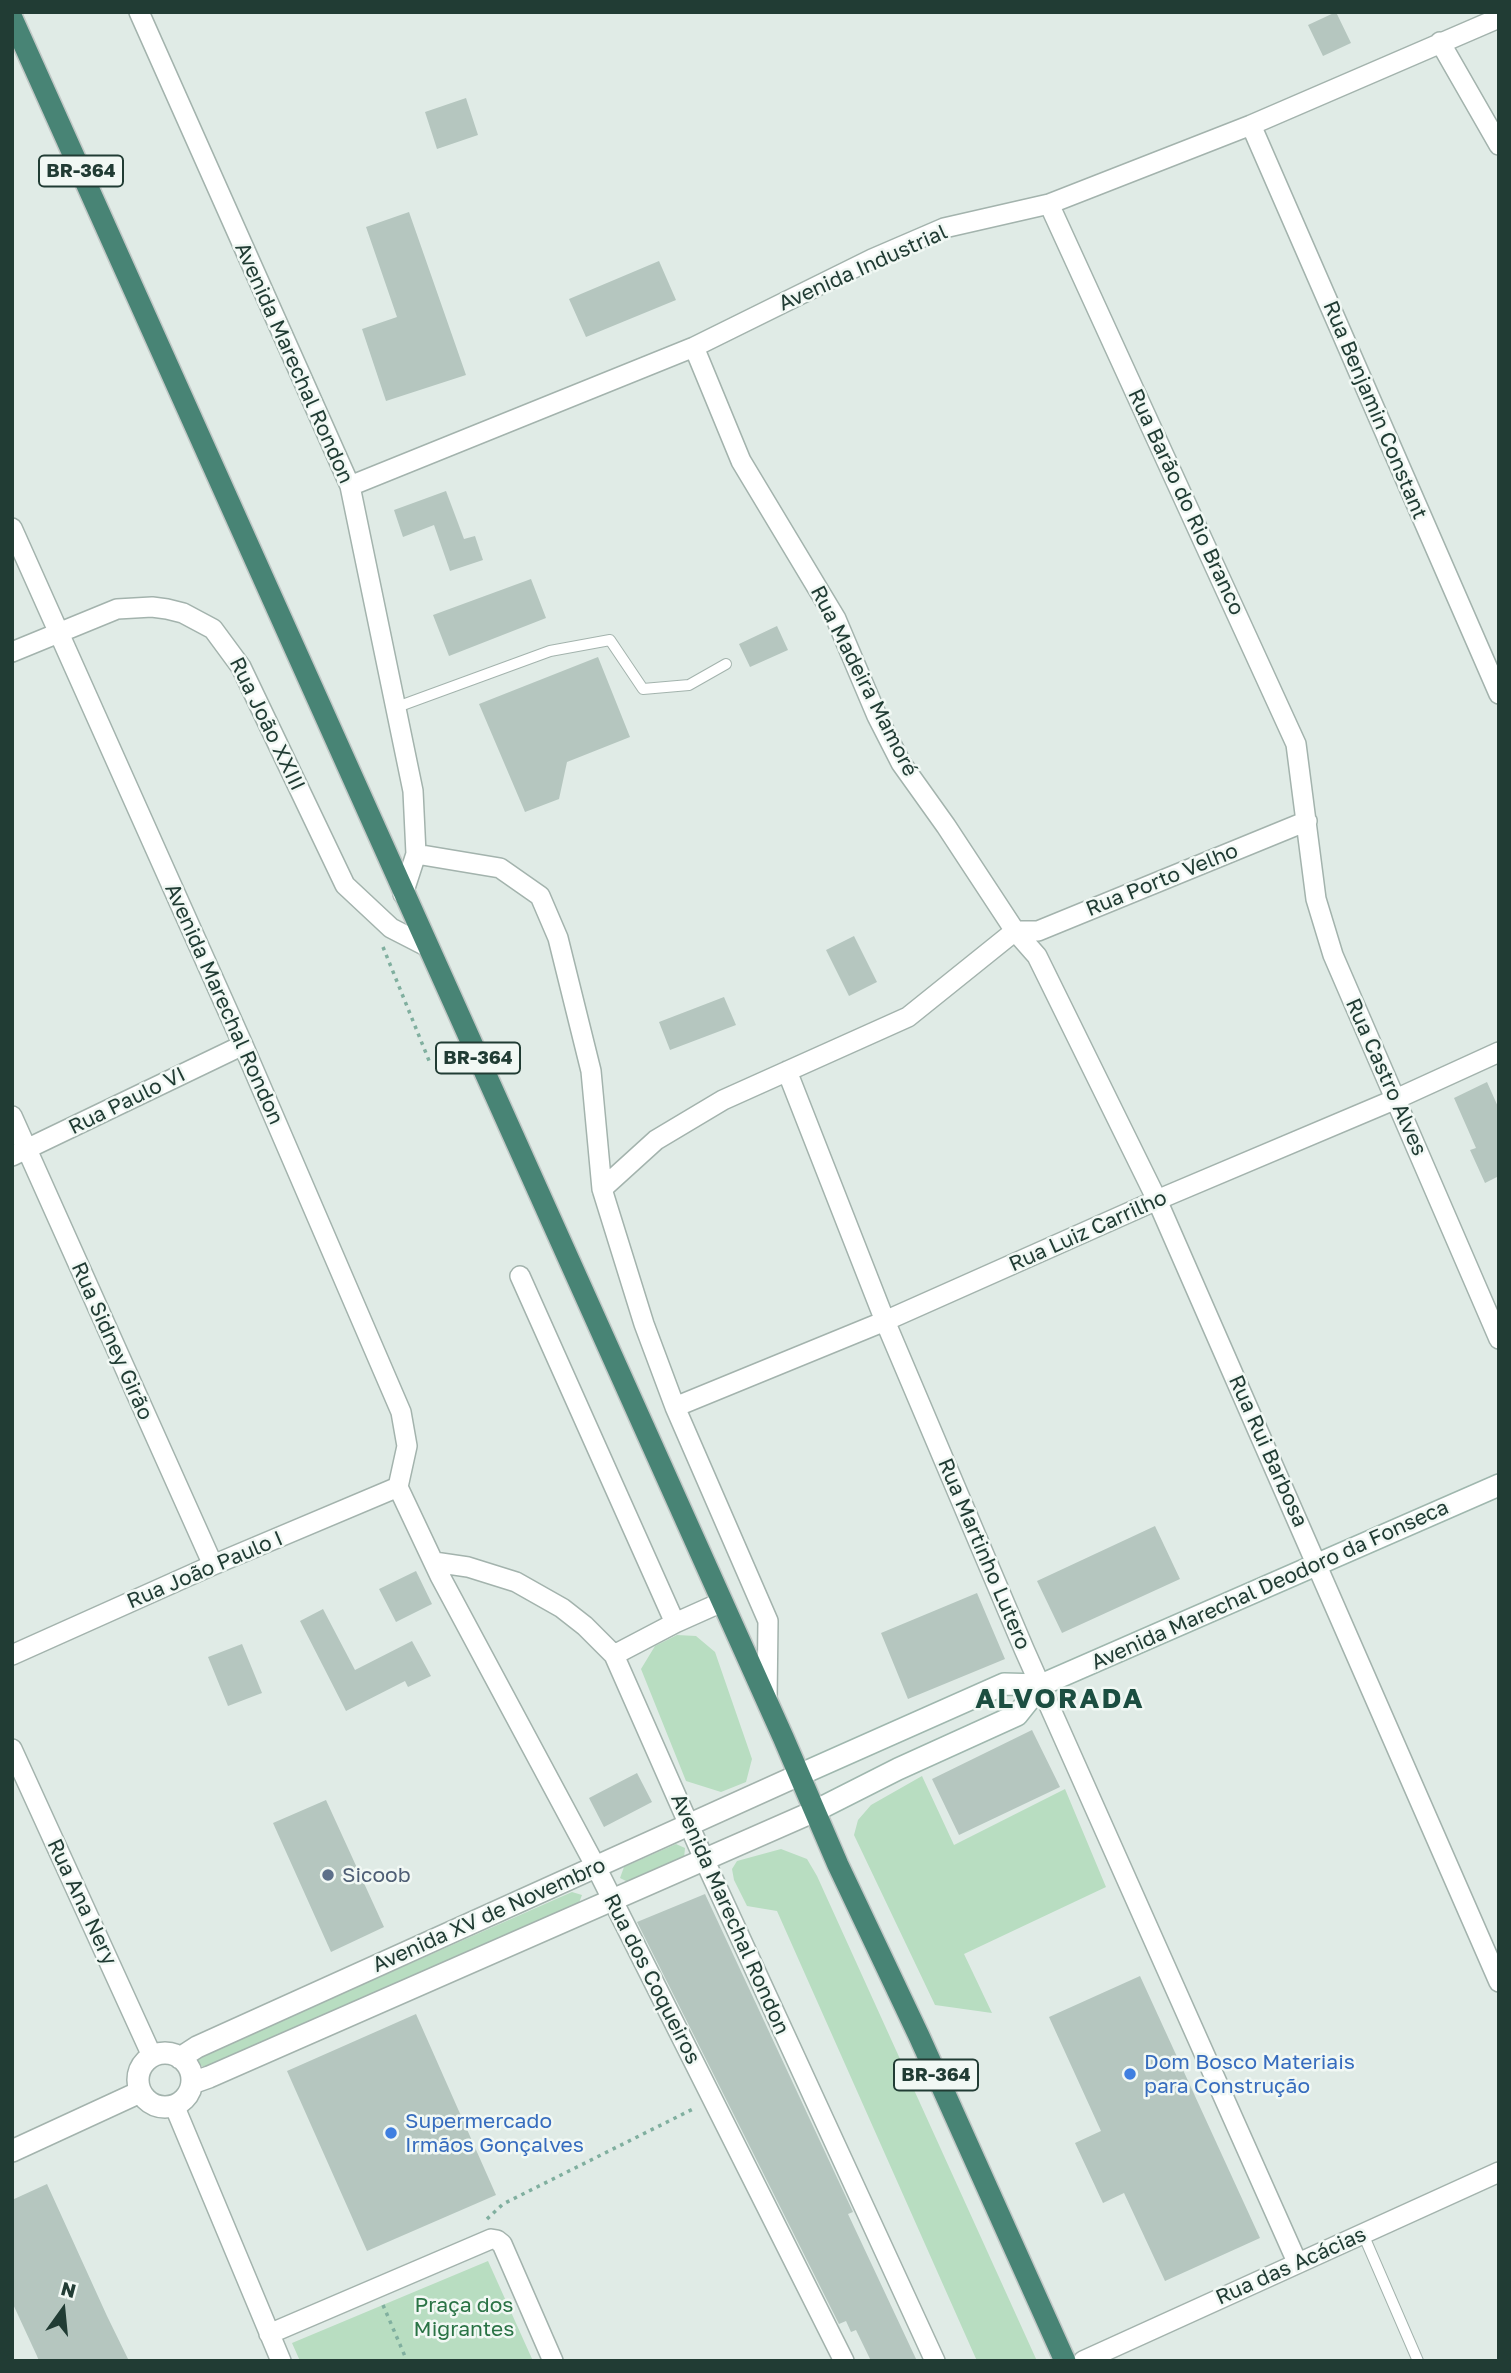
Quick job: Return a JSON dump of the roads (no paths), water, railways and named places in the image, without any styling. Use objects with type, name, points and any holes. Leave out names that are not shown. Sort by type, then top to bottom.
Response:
[{"type":"highway","name":"BR-364","points":[[12,18],[815,1811],[1065,2361]]},
{"type":"street","name":"Avenida Marechal Rondon","points":[[139,12],[349,486],[413,791],[416,854],[403,894]]},
{"type":"street","name":"Avenida Industrial","points":[[349,486],[694,347],[872,259],[944,229],[1049,204],[1251,125],[1499,18]]},
{"type":"street","points":[[1440,42],[1499,145]]},
{"type":"street","name":"Rua Benjamin Constant","points":[[1251,125],[1499,694]]},
{"type":"street","name":"Rua Barão do Rio Branco","points":[[1049,204],[1296,744],[1307,813]]},
{"type":"street","name":"Rua Madeira Mamoré","points":[[694,347],[741,461],[836,620],[877,716],[901,763],[1015,931]]},
{"type":"street","name":"Avenida Marechal Rondon","points":[[12,528],[61,632],[243,1045],[401,1412],[407,1446],[398,1488]]},
{"type":"street","name":"Rua João XXIII","points":[[12,652],[102,614],[135,607],[183,612],[213,628],[241,667],[345,885],[391,928],[428,947]]},
{"type":"street","name":"Rua Porto Velho","points":[[1015,931],[1038,931],[1307,813]]},
{"type":"street","name":"Rua Castro Alves","points":[[1307,813],[1316,899],[1332,955],[1499,1339]]},
{"type":"street","points":[[416,854],[500,868],[540,896],[558,938],[591,1071],[602,1189],[644,1324],[675,1407],[768,1621],[767,1703]]},
{"type":"street","points":[[602,1189],[656,1140],[723,1100],[908,1017],[1015,931]]},
{"type":"street","name":"Rua Rui Barbosa","points":[[1015,931],[1037,956],[1157,1200],[1499,1982]]},
{"type":"street","name":"Rua Paulo VI","points":[[20,1153],[243,1045]]},
{"type":"street","name":"Rua Luiz Carrilho","points":[[675,1407],[885,1321],[1499,1052]]},
{"type":"street","name":"Rua Martinho Lutero","points":[[787,1071],[885,1321],[1041,1685],[1297,2262]]},
{"type":"street","name":"Rua Sidney Girão","points":[[12,1116],[20,1153],[213,1565]]},
{"type":"street","points":[[520,1276],[675,1623]]},
{"type":"street","name":"Avenida Marechal Deodoro da Fonseca","points":[[799,1775],[1004,1684],[1041,1685],[1499,1485]]},
{"type":"street","name":"Rua dos Coqueiros","points":[[398,1488],[433,1562],[596,1867],[844,2361]]},
{"type":"street","name":"Rua João Paulo I","points":[[12,1655],[213,1565],[398,1488]]},
{"type":"street","name":"Avenida Marechal Rondon","points":[[433,1562],[468,1567],[516,1582],[562,1608],[614,1655],[704,1859],[935,2361]]},
{"type":"street","points":[[614,1655],[722,1602]]},
{"type":"street","name":"Avenida Marechal Deodoro da Fonseca","points":[[815,1811],[898,1769],[1017,1715],[1041,1685]]},
{"type":"street","name":"Rua Ana Nery","points":[[12,1749],[152,2056]]},
{"type":"street","name":"Avenida XV de Novembro","points":[[180,2058],[197,2047],[799,1775]]},
{"type":"street","name":"Avenida XV de Novembro","points":[[192,2082],[209,2077],[815,1811]]},
{"type":"street","points":[[167,2053],[180,2058],[189,2069],[192,2082],[186,2096],[174,2105],[158,2107],[145,2099],[140,2092],[138,2076],[141,2068],[152,2056],[167,2053]]},
{"type":"street","points":[[12,2151],[140,2092]]},
{"type":"street","points":[[174,2105],[281,2361]]},
{"type":"street","name":"Rua das Acácias","points":[[1083,2361],[1499,2172]]},
{"type":"street","points":[[269,2334],[491,2239],[497,2239],[502,2244],[552,2361]]},
{"type":"lane","points":[[397,706],[550,651],[610,640],[643,689],[690,685],[726,664]]},
{"type":"lane","points":[[1363,2234],[1418,2361]]},
{"type":"place","name":"Sicoob","points":[[328,1875]]},
{"type":"place","name":"Dom Bosco Materiais para Construção","points":[[1130,2074]]},
{"type":"place","name":"Supermercado Irmãos Gonçalves","points":[[391,2133]]},
{"type":"district","name":"ALVORADA","points":[[1060,1699]]},
{"type":"park label","name":"Praça dos Migrantes","points":[[464,2317]]}]
